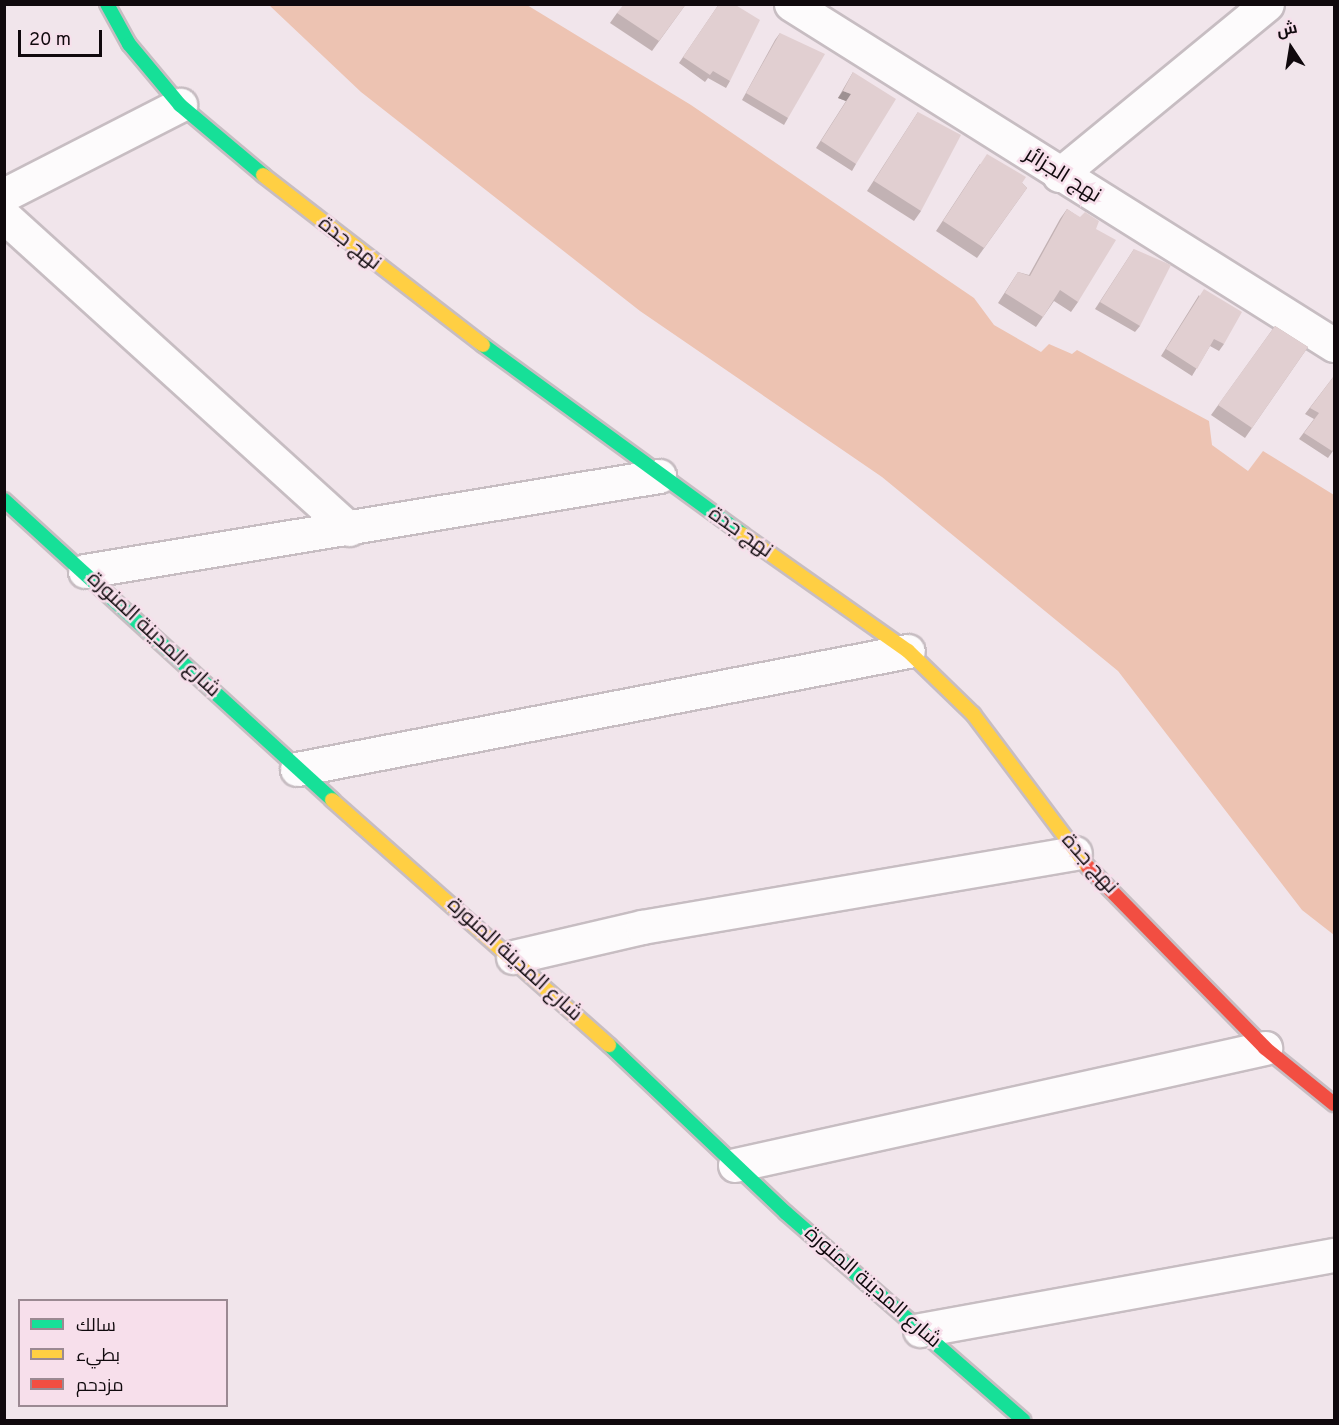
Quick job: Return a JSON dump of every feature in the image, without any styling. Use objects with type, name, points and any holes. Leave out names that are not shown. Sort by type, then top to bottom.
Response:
[{"type":"street","name":"نهج جدة","points":[[107,4],[129,44],[180,105],[336,236],[659,476],[908,651],[973,714],[1075,853],[1265,1048],[1335,1104]]},
{"type":"street","name":"نهج الجزائر","points":[[791,4],[1059,175],[1335,345]]},
{"type":"street","points":[[1059,175],[1256,8]]},
{"type":"street","points":[[4,195],[180,105]]},
{"type":"street","points":[[4,216],[349,529]]},
{"type":"street","points":[[85,571],[659,476]]},
{"type":"street","name":"شارع المدينة المنورة","points":[[4,500],[85,571],[297,769],[513,957],[735,1165],[1023,1420]]},
{"type":"street","points":[[297,769],[908,651]]},
{"type":"street","points":[[513,957],[642,927],[1075,853]]},
{"type":"street","points":[[735,1165],[1265,1048]]},
{"type":"street","points":[[920,1330],[1335,1255]]},
{"type":"shaded area","points":[[269,5],[527,5],[691,105],[974,298],[994,325],[1041,352],[1049,344],[1072,354],[1077,350],[1209,421],[1212,445],[1248,471],[1263,451],[1334,495],[1334,935],[1302,910],[1118,671],[882,477],[640,311],[361,92]]},
{"type":"building","points":[[624,4],[686,4],[659,41],[617,13]]},
{"type":"building","points":[[719,4],[734,4],[760,20],[730,81],[713,71],[710,75],[683,57]]},
{"type":"building","points":[[780,33],[825,54],[788,118],[746,93]]},
{"type":"building","points":[[853,72],[896,99],[856,164],[821,141],[851,94],[843,91]]},
{"type":"building","points":[[918,112],[961,135],[921,211],[874,181]]},
{"type":"building","points":[[987,154],[1026,177],[1022,183],[1027,188],[984,248],[943,221]]},
{"type":"building","points":[[1067,209],[1080,217],[1085,212],[1099,221],[1096,229],[1116,240],[1078,302],[1060,290],[1043,317],[1005,293],[1018,272],[1030,276]]},
{"type":"building","points":[[1134,249],[1171,265],[1140,326],[1100,302]]},
{"type":"building","points":[[1204,289],[1242,312],[1224,344],[1214,339],[1197,369],[1166,349]]},
{"type":"building","points":[[1275,326],[1308,347],[1252,428],[1218,405]]},
{"type":"building","points":[[1334,376],[1335,448],[1332,451],[1304,433],[1319,413],[1310,408]]},
{"type":"traffic: fast","points":[[107,4],[129,44],[180,105],[263,175]]},
{"type":"traffic: fast","points":[[483,345],[742,534]]},
{"type":"traffic: fast","points":[[4,500],[332,800]]},
{"type":"traffic: fast","points":[[609,1045],[786,1213],[1023,1420]]},
{"type":"traffic: slow","points":[[263,175],[483,345]]},
{"type":"traffic: slow","points":[[742,534],[908,651],[973,714],[1088,867]]},
{"type":"traffic: slow","points":[[332,800],[609,1045]]},
{"type":"traffic: jam","points":[[1088,867],[1265,1048],[1334,1104]]}]
